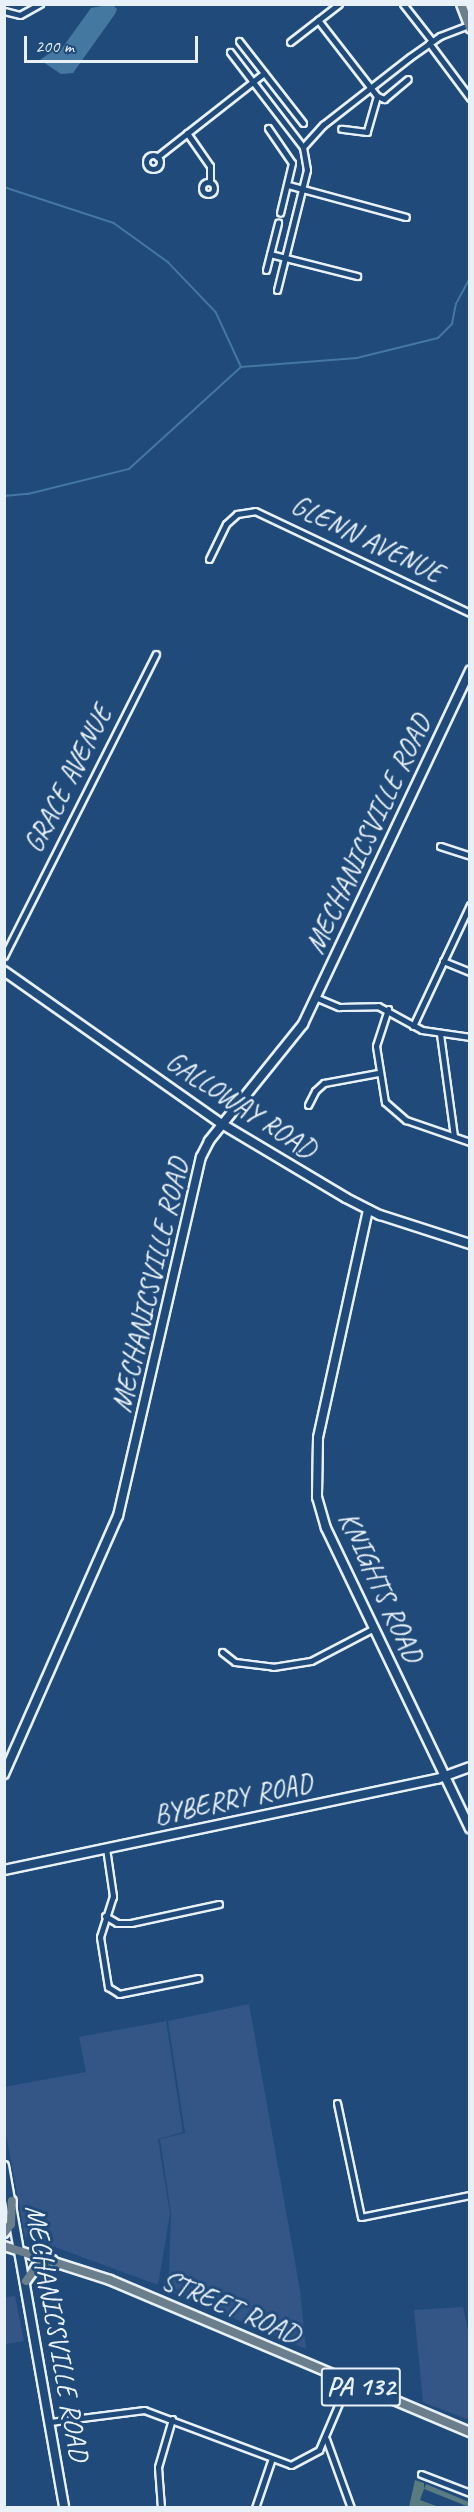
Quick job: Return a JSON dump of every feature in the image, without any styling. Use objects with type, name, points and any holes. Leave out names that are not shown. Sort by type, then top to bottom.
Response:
[{"type":"main road","points":[[461,4],[469,26]]},
{"type":"main road","points":[[4,2233],[11,2224],[12,2201]]},
{"type":"main road","name":"STREET ROAD","points":[[4,2246],[55,2260],[470,2432]]},
{"type":"main road","points":[[26,2281],[36,2267],[55,2260]]},
{"type":"street","points":[[4,11],[20,15],[40,4]]},
{"type":"street","points":[[290,42],[339,4]]},
{"type":"street","points":[[403,4],[470,98]]},
{"type":"street","points":[[318,21],[377,96],[384,99],[408,79]]},
{"type":"street","points":[[303,147],[323,125],[431,42],[469,26]]},
{"type":"street","points":[[239,41],[303,123]]},
{"type":"street","points":[[230,52],[303,147],[307,164],[283,257],[277,290]]},
{"type":"street","points":[[158,157],[264,73]]},
{"type":"street","points":[[341,129],[367,132],[377,96]]},
{"type":"street","points":[[268,128],[289,154],[292,171],[280,213]]},
{"type":"street","points":[[187,133],[206,160],[210,182]]},
{"type":"street","points":[[288,185],[406,217]]},
{"type":"street","points":[[266,270],[278,223]]},
{"type":"street","points":[[270,254],[357,276]]},
{"type":"street","name":"GLENN AVENUE","points":[[209,558],[226,524],[243,512],[255,511],[278,519],[470,613]]},
{"type":"street","name":"GRACE AVENUE","points":[[4,956],[156,654]]},
{"type":"street","name":"MECHANICSVILLE ROAD","points":[[4,1774],[118,1516],[200,1162],[222,1124],[291,1042],[315,997],[470,671]]},
{"type":"street","points":[[440,846],[470,856]]},
{"type":"street","points":[[412,1026],[470,904]]},
{"type":"street","points":[[443,961],[470,972]]},
{"type":"street","name":"GALLOWAY ROAD","points":[[4,971],[222,1124],[368,1210],[470,1244]]},
{"type":"street","points":[[315,997],[339,1007],[388,1009],[412,1026],[440,1034],[470,1037]]},
{"type":"street","points":[[388,1009],[377,1036],[378,1073],[385,1102],[393,1112],[470,1142]]},
{"type":"street","points":[[440,1034],[454,1136]]},
{"type":"street","points":[[308,1105],[315,1091],[324,1083],[378,1073]]},
{"type":"street","name":"KNIGHTS ROAD","points":[[368,1210],[318,1438],[316,1471],[326,1528],[470,1828]]},
{"type":"street","points":[[222,1652],[235,1662],[273,1667],[311,1661],[374,1628]]},
{"type":"street","name":"BYBERRY ROAD","points":[[4,1870],[445,1777],[470,1767]]},
{"type":"street","points":[[106,1848],[114,1896],[105,1916],[100,1937],[111,1990],[119,1994],[198,1978]]},
{"type":"street","points":[[105,1916],[117,1923],[131,1923],[219,1904]]},
{"type":"street","points":[[337,2103],[361,2217],[470,2194]]},
{"type":"street","name":"MECHANICSVILLE ROAD","points":[[4,2166],[21,2250],[64,2508]]},
{"type":"street","points":[[50,2422],[132,2410],[172,2419],[284,2465],[303,2462],[319,2450],[348,2382]]},
{"type":"street","points":[[161,2508],[158,2467],[172,2419]]},
{"type":"street","points":[[326,2437],[326,2449],[351,2508]]},
{"type":"street","points":[[255,2508],[271,2461]]},
{"type":"street","points":[[421,2474],[470,2493]]},
{"type":"shaded area","points":[[112,4],[117,9],[115,14],[73,73],[61,74],[40,60],[55,49],[60,51],[91,8]]},
{"type":"shaded area","points":[[249,2004],[300,2290],[306,2349],[162,2288],[169,2272],[171,2213],[160,2139],[185,2133],[168,2021]]},
{"type":"shaded area","points":[[166,2021],[183,2132],[158,2139],[170,2214],[158,2285],[25,2236],[5,2129],[4,2087],[86,2072],[79,2037]]},
{"type":"shaded area","points":[[15,2296],[24,2341],[5,2344],[5,2297]]},
{"type":"shaded area","points":[[463,2307],[470,2340],[470,2417],[466,2419],[423,2402],[414,2310]]},
{"type":"green space","points":[[415,2480],[424,2483],[420,2500],[439,2507],[409,2507]]},
{"type":"green space","points":[[426,2484],[469,2502],[469,2507],[424,2489]]},
{"type":"waterway","points":[[4,187],[114,223],[168,262],[216,312],[241,366]]},
{"type":"waterway","points":[[4,496],[28,494],[129,469],[241,367],[357,358],[438,338],[452,324],[456,304],[470,278]]}]
